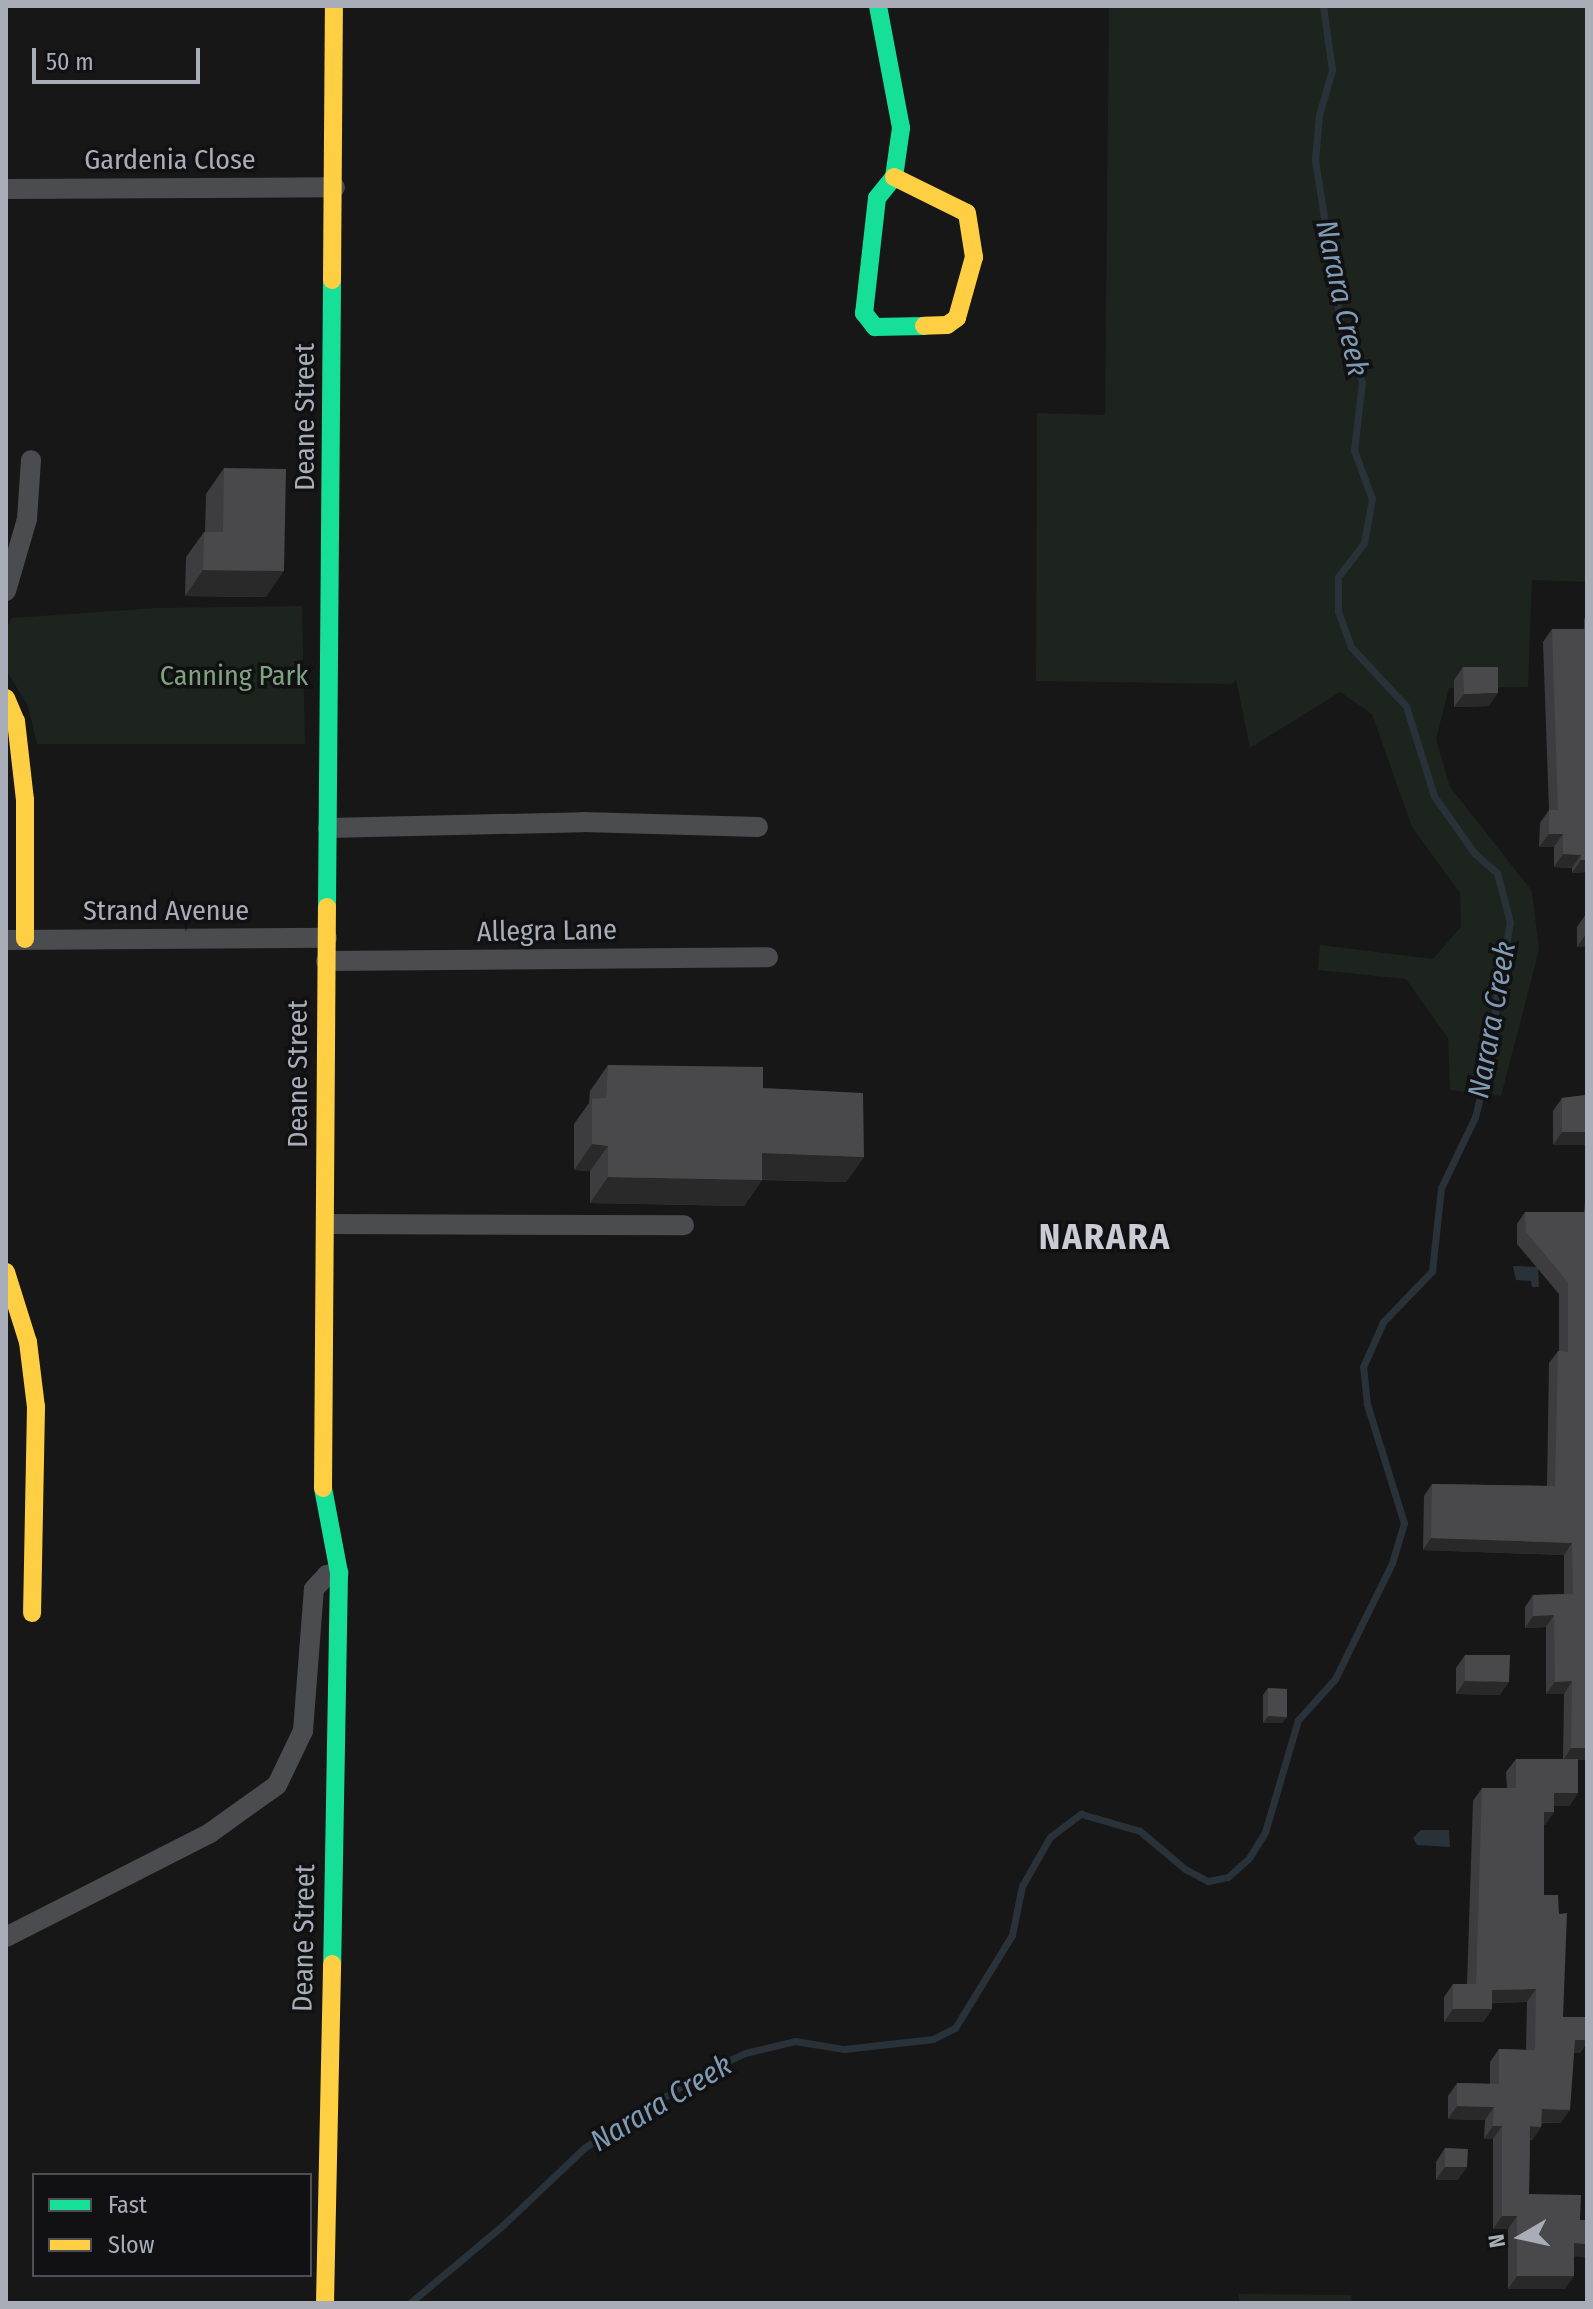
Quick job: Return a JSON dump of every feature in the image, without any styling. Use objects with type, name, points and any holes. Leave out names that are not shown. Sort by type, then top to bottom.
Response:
[{"type":"street","name":"Deane Street","points":[[325,2303],[339,1573],[323,1501],[334,6]]},
{"type":"street","points":[[878,6],[901,128],[894,177],[877,198],[864,313],[875,327],[947,325],[957,318],[974,257],[967,213],[894,177]]},
{"type":"street","name":"Gardenia Close","points":[[6,189],[335,187]]},
{"type":"street","points":[[6,591],[27,519],[31,460]]},
{"type":"street","points":[[6,698],[16,721],[25,800],[16,940]]},
{"type":"street","points":[[328,828],[583,822],[758,827]]},
{"type":"street","name":"Strand Avenue","points":[[16,940],[327,938]]},
{"type":"street","name":"Allegra Lane","points":[[326,961],[768,957]]},
{"type":"street","points":[[326,1224],[684,1225]]},
{"type":"street","points":[[6,1272],[28,1342],[36,1407],[32,1613]]},
{"type":"street","points":[[6,1937],[210,1833],[277,1785],[303,1731],[314,1589],[327,1575],[339,1573]]},
{"type":"green space","points":[[1109,6],[1587,6],[1587,582],[1532,580],[1528,687],[1449,688],[1436,739],[1450,787],[1532,891],[1539,950],[1501,1096],[1450,1090],[1448,1038],[1406,979],[1318,970],[1320,945],[1433,959],[1461,927],[1460,893],[1412,827],[1372,714],[1340,692],[1250,748],[1236,679],[1233,684],[1036,681],[1037,413],[1105,415]]},
{"type":"green space","name":"Canning Park","points":[[302,606],[305,744],[37,744],[28,706],[6,670],[6,628],[12,618],[157,608]]},
{"type":"green space","points":[[1239,2294],[1351,2295],[1352,2303],[1239,2303]]},
{"type":"shaded area","points":[[1513,1266],[1538,1267],[1539,1287],[1532,1287],[1531,1281],[1516,1280]]},
{"type":"shaded area","points":[[1421,1830],[1449,1830],[1450,1847],[1417,1845],[1413,1838]]},
{"type":"building","points":[[224,468],[286,469],[284,571],[203,570],[204,532],[223,532]]},
{"type":"building","points":[[1552,629],[1587,629],[1587,860],[1581,860],[1581,855],[1563,854],[1563,834],[1549,834],[1549,810],[1558,810]]},
{"type":"building","points":[[1463,667],[1498,667],[1498,693],[1464,694]]},
{"type":"building","points":[[608,1065],[763,1067],[763,1088],[863,1093],[864,1157],[762,1153],[762,1180],[608,1177],[608,1146],[592,1144],[592,1099],[606,1098]]},
{"type":"building","points":[[1587,1095],[1587,1132],[1562,1132],[1562,1098]]},
{"type":"building","points":[[1525,1212],[1587,1212],[1587,1748],[1571,1748],[1572,1681],[1555,1682],[1554,1615],[1533,1616],[1533,1595],[1573,1594],[1572,1543],[1431,1538],[1432,1484],[1555,1486],[1558,1351],[1568,1352],[1568,1282],[1526,1232]]},
{"type":"building","points":[[1465,1655],[1510,1655],[1509,1682],[1465,1681]]},
{"type":"building","points":[[1268,1688],[1287,1689],[1287,1717],[1268,1716]]},
{"type":"building","points":[[1516,1759],[1578,1759],[1578,1793],[1554,1793],[1554,1812],[1544,1812],[1544,1895],[1558,1895],[1559,1914],[1567,1913],[1563,2017],[1587,2017],[1587,2040],[1575,2040],[1570,2110],[1542,2109],[1541,2127],[1530,2126],[1529,2194],[1581,2195],[1580,2220],[1587,2220],[1587,2244],[1574,2243],[1574,2276],[1517,2276],[1517,2216],[1502,2216],[1502,2126],[1493,2126],[1494,2107],[1457,2106],[1457,2083],[1499,2084],[1499,2049],[1535,2050],[1536,1989],[1492,1990],[1492,2009],[1453,2009],[1453,1984],[1476,1984],[1482,1788],[1516,1788]]},
{"type":"building","points":[[1445,2148],[1468,2149],[1467,2167],[1445,2167]]},
{"type":"waterway","name":"Narara Creek","points":[[410,2303],[503,2225],[584,2148],[700,2074],[745,2053],[795,2041],[844,2049],[933,2039],[955,2028],[1012,1935],[1022,1886],[1050,1837],[1081,1814],[1140,1831],[1185,1869],[1208,1881],[1228,1877],[1249,1858],[1265,1832],[1298,1720],[1335,1679],[1392,1563],[1404,1523],[1367,1404],[1363,1367],[1383,1322],[1432,1271],[1441,1188],[1475,1117],[1494,1041],[1495,1005],[1510,922],[1497,873],[1475,854],[1434,796],[1406,706],[1351,647],[1338,612],[1338,577],[1364,543],[1372,499],[1354,450],[1362,382],[1341,326],[1315,160],[1319,115],[1332,70],[1323,6]]},
{"type":"traffic: fast","points":[[878,6],[901,128],[894,177],[877,198],[864,313],[875,327],[924,326]]},
{"type":"traffic: fast","points":[[327,907],[332,280]]},
{"type":"traffic: fast","points":[[323,1488],[339,1573],[332,1964]]},
{"type":"traffic: slow","points":[[332,280],[334,6]]},
{"type":"traffic: slow","points":[[894,177],[967,213],[974,257],[957,318],[947,325],[924,326]]},
{"type":"traffic: slow","points":[[6,698],[16,721],[25,800],[25,939]]},
{"type":"traffic: slow","points":[[323,1488],[327,907]]},
{"type":"traffic: slow","points":[[6,1272],[28,1342],[36,1407],[32,1613]]},
{"type":"traffic: slow","points":[[325,2303],[332,1964]]},
{"type":"district","name":"NARARA","points":[[1105,1238]]}]
